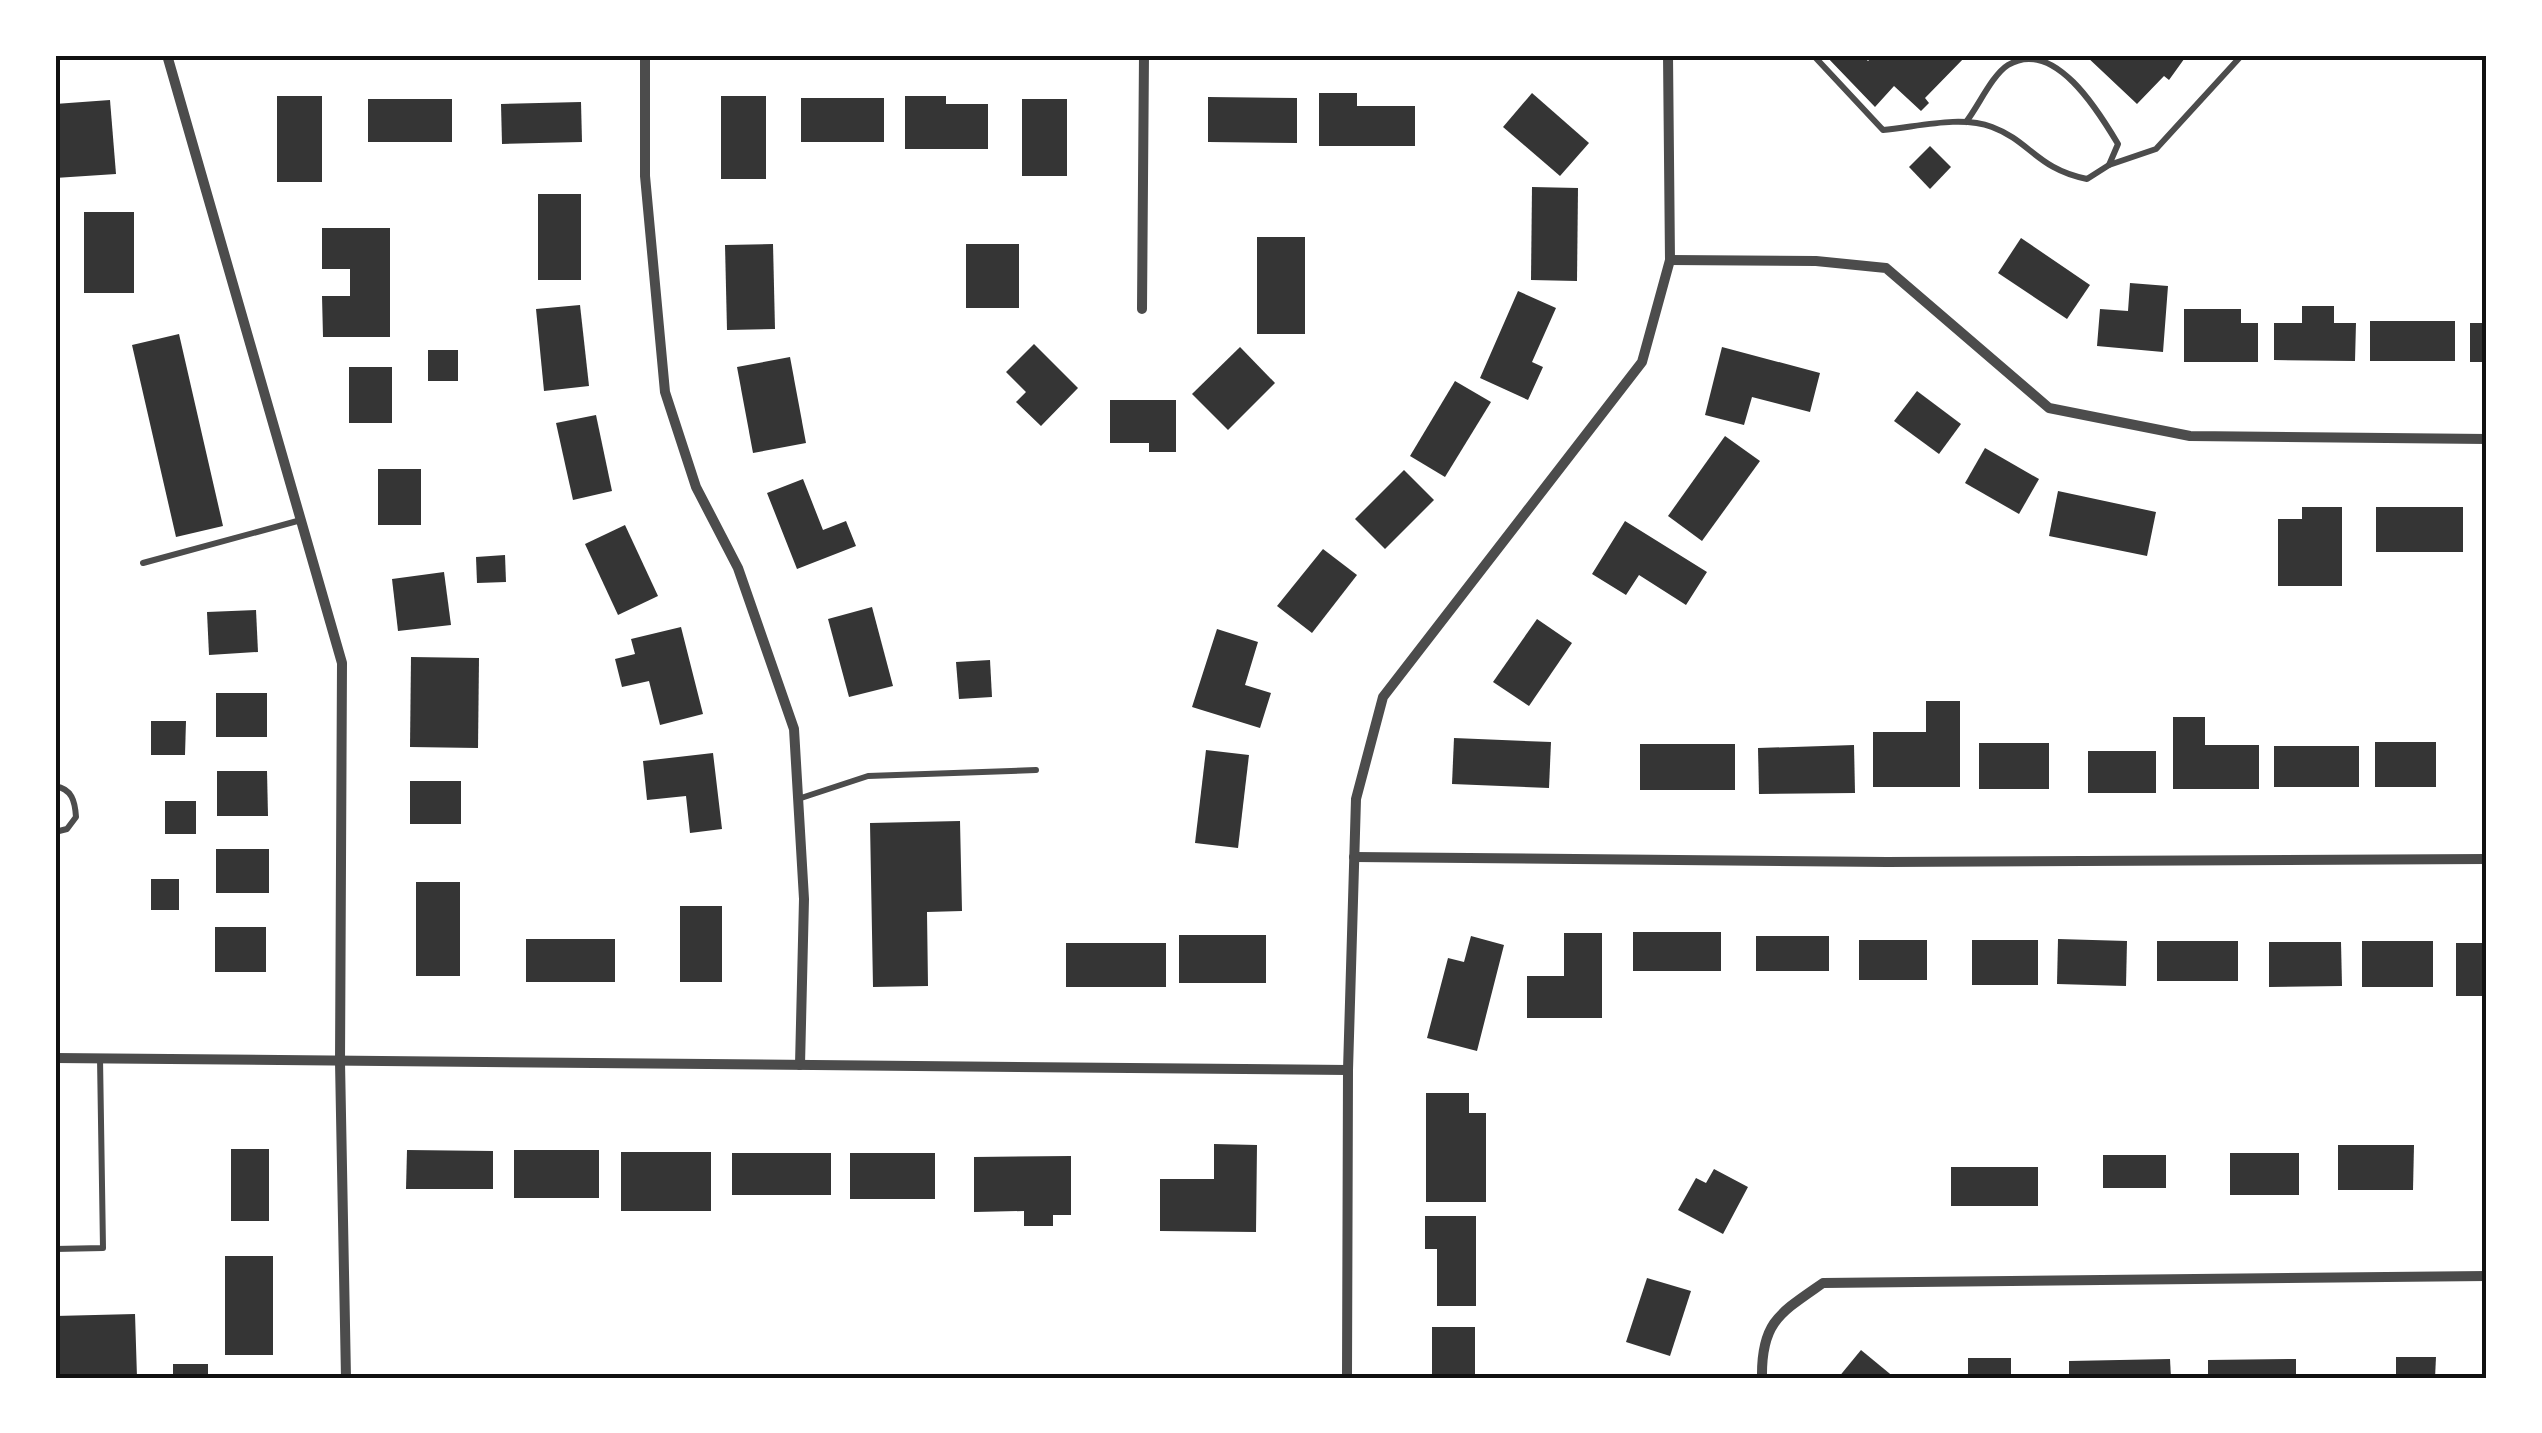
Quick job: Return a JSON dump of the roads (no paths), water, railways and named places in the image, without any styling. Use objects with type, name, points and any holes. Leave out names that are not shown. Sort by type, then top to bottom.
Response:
[{"type":"street","points":[[167,55],[342,663],[340,1062],[346,1378]]},
{"type":"street","points":[[645,55],[645,176],[664,392],[696,487],[738,568],[794,729],[804,899],[800,1065]]},
{"type":"street","points":[[1142,309],[1144,55]]},
{"type":"street","points":[[1347,1378],[1348,1070],[1356,799],[1383,697],[1642,362],[1670,260],[1668,55]]},
{"type":"street","points":[[1670,260],[1816,260],[1886,268],[2049,408],[2190,436],[2487,439]]},
{"type":"street","points":[[1354,857],[1887,862],[2487,859]]},
{"type":"street","points":[[55,1058],[1348,1070]]},
{"type":"street","points":[[1762,1378],[1761,1345],[1778,1314],[1823,1283],[2487,1276]]},
{"type":"lane","points":[[1813,55],[1883,130],[1966,122],[1994,128],[2057,173],[2087,178],[2156,148],[2242,55]]},
{"type":"lane","points":[[1966,122],[2007,66],[2033,59],[2056,66],[2102,117],[2118,144],[2109,166]]},
{"type":"lane","points":[[143,563],[301,520]]},
{"type":"lane","points":[[798,799],[868,776],[1036,770]]},
{"type":"lane","points":[[55,786],[64,787],[75,800],[76,817],[66,828],[55,832]]},
{"type":"lane","points":[[55,1249],[103,1248],[100,1058]]}]
